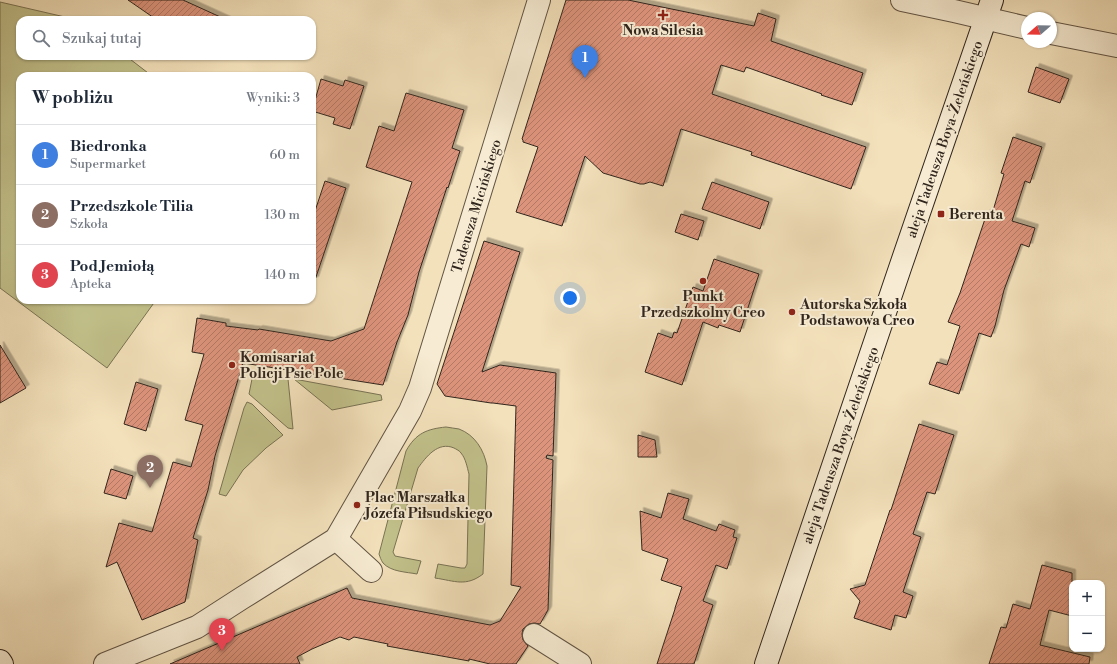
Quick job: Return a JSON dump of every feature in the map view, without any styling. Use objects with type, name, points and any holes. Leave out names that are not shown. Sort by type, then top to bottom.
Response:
[{"type":"street","name":"Tadeusza Micińskiego","points":[[336,539],[410,411],[420,388],[539,0]]},
{"type":"street","points":[[902,0],[954,11],[989,9],[1021,25]]},
{"type":"street","name":"aleja Tadeusza Boya-Żeleńskiego","points":[[766,664],[989,9]]},
{"type":"street","points":[[1057,34],[1117,46]]},
{"type":"street","points":[[104,664],[197,627],[336,539],[371,571]]},
{"type":"street","points":[[534,635],[580,664]]},
{"type":"shaded area","points":[[0,2],[61,16],[16,16],[16,60],[131,60],[147,72],[16,72],[16,300],[0,288]]},
{"type":"shaded area","points":[[21,304],[153,304],[107,368]]},
{"type":"shaded area","points":[[257,376],[288,379],[293,429],[288,428],[249,394],[252,379]]},
{"type":"shaded area","points":[[294,379],[381,395],[382,400],[332,410]]},
{"type":"shaded area","points":[[247,402],[252,404],[283,435],[266,448],[243,470],[226,496],[219,494]]},
{"type":"shaded area","points":[[446,427],[459,429],[470,435],[484,454],[487,466],[483,574],[471,581],[466,582],[435,578],[438,564],[465,568],[467,564],[469,474],[463,455],[454,448],[448,446],[438,448],[433,451],[418,468],[393,552],[395,556],[421,561],[417,574],[399,571],[386,566],[381,560],[379,554],[406,451],[414,440],[423,433],[433,429]]},
{"type":"building","points":[[128,0],[183,0],[218,16],[151,16]]},
{"type":"building","points":[[566,0],[628,0],[754,26],[758,13],[776,19],[771,41],[863,73],[852,105],[746,67],[744,72],[721,65],[712,94],[866,147],[851,189],[751,155],[752,152],[681,129],[663,186],[650,182],[640,184],[603,173],[585,156],[562,226],[516,212],[538,147],[523,142],[522,139]]},
{"type":"building","points":[[1036,67],[1069,79],[1060,103],[1028,92]]},
{"type":"building","points":[[321,79],[343,86],[345,80],[364,86],[350,129],[333,124],[335,118],[316,112],[316,97]]},
{"type":"building","points":[[406,93],[464,110],[452,148],[460,151],[419,272],[408,315],[397,342],[383,385],[243,363],[215,456],[208,490],[193,538],[198,540],[185,602],[142,620],[117,562],[106,567],[119,523],[152,532],[173,462],[191,467],[203,425],[185,420],[204,354],[192,352],[197,318],[226,323],[226,326],[259,329],[331,341],[364,329],[412,182],[366,167],[379,126],[394,131]]},
{"type":"building","points":[[1013,137],[1042,147],[1030,183],[1025,181],[1012,221],[1035,228],[1029,247],[1021,244],[1004,290],[991,337],[979,333],[959,394],[929,384],[937,362],[947,365],[960,326],[948,322],[960,293],[987,213],[992,214],[1004,174],[1001,173]]},
{"type":"building","points":[[325,181],[346,188],[316,277],[316,208]]},
{"type":"building","points":[[712,182],[769,202],[760,229],[702,209]]},
{"type":"building","points":[[681,214],[704,221],[698,240],[675,232]]},
{"type":"building","points":[[484,241],[520,252],[482,372],[500,365],[556,373],[553,456],[547,455],[546,458],[553,460],[548,610],[540,624],[529,624],[523,629],[523,640],[528,646],[516,664],[490,664],[469,659],[469,661],[387,646],[388,644],[354,637],[349,640],[340,637],[297,657],[300,664],[170,664],[347,588],[352,598],[490,625],[500,621],[521,587],[511,585],[516,406],[445,396],[437,384]]},
{"type":"building","points":[[714,259],[759,274],[740,332],[719,325],[718,328],[703,322],[682,385],[645,372],[658,333],[672,338],[674,332],[677,333],[693,287],[703,291]]},
{"type":"building","points":[[0,345],[26,388],[0,403]]},
{"type":"building","points":[[136,382],[158,389],[146,431],[124,424]]},
{"type":"building","points":[[919,424],[954,435],[935,494],[927,492],[913,534],[921,537],[903,592],[913,596],[906,618],[895,615],[891,630],[854,618],[860,601],[850,589],[865,585]]},
{"type":"building","points":[[638,435],[655,440],[657,457],[638,457]]},
{"type":"building","points":[[111,469],[133,476],[126,499],[104,493]]},
{"type":"building","points":[[668,493],[689,499],[683,519],[716,531],[719,524],[735,530],[733,537],[737,538],[727,569],[716,565],[703,601],[713,605],[694,664],[657,664],[682,587],[661,580],[668,559],[642,550],[640,511],[661,518]]},
{"type":"building","points":[[1042,565],[1072,573],[1072,580],[1069,580],[1069,615],[1049,610],[1040,645],[1090,657],[1089,664],[989,664],[1001,627],[1006,628],[1013,604],[1030,609]]},
{"type":"place","name":"Nowa Silesia","points":[[663,15]]},
{"type":"place","name":"Biedronka","points":[[585,78]]},
{"type":"place","name":"Berenta","points":[[941,214]]},
{"type":"place","name":"Punkt Przedszkolny Creo","points":[[703,281]]},
{"type":"place","name":"Autorska Szkoła Podstawowa Creo","points":[[792,312]]},
{"type":"place","name":"Komisariat Policji Psie Pole","points":[[232,365]]},
{"type":"place","name":"Przedszkole Tilia","points":[[150,488]]},
{"type":"place","name":"Plac Marszałka Józefa Piłsudskiego","points":[[357,505]]},
{"type":"place","name":"Pod Jemiołą","points":[[222,651]]}]
